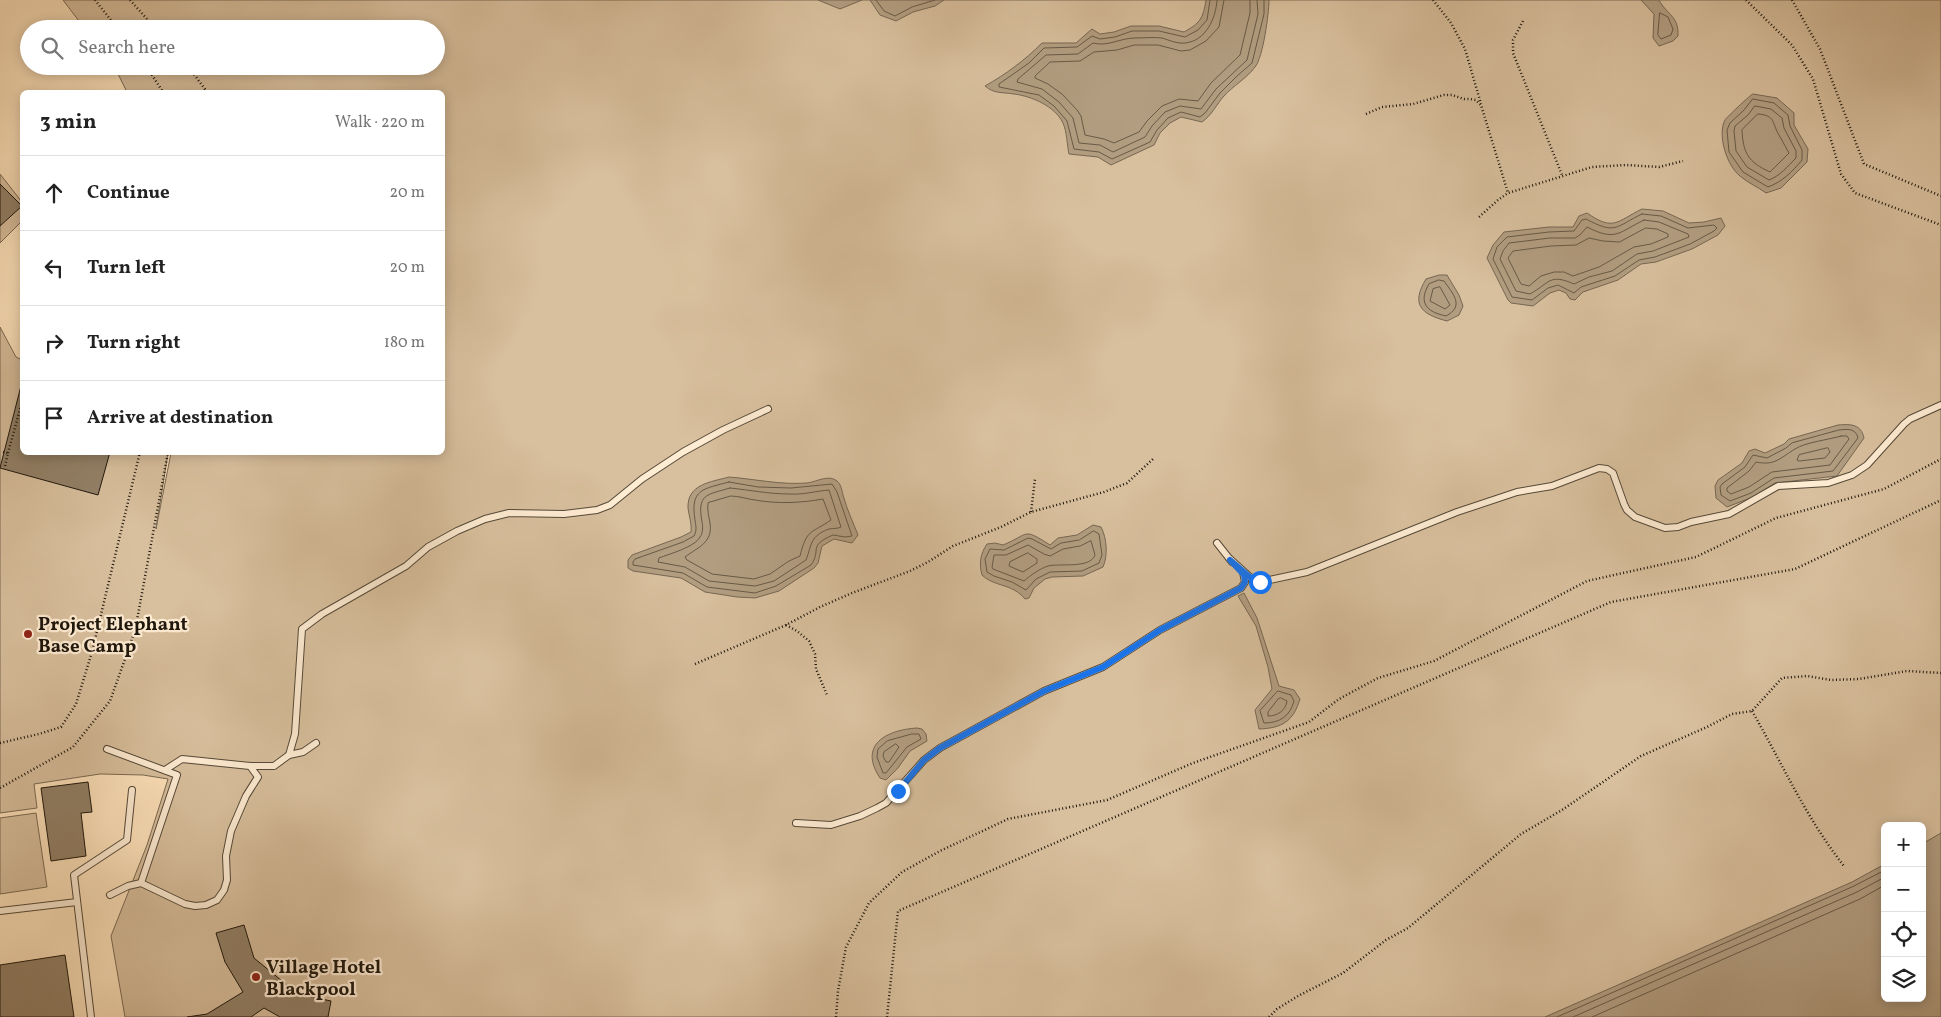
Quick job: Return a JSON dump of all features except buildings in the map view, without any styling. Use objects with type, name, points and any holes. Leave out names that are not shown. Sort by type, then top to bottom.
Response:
[{"type":"lane","points":[[1230,560],[1251,578],[1260,582],[1316,570],[1457,512],[1517,492],[1552,486],[1599,468],[1607,469],[1613,473],[1624,504],[1627,510],[1635,517],[1665,528],[1678,527],[1691,522],[1728,514],[1778,486],[1828,483],[1852,475],[1867,465],[1910,419],[1941,405]]},
{"type":"lane","points":[[289,755],[294,734],[302,629],[322,614],[406,566],[428,547],[457,531],[485,519],[509,513],[564,514],[597,510],[610,505],[642,479],[683,452],[723,430],[768,409]]},
{"type":"lane","points":[[796,823],[831,825],[883,806],[924,760],[940,748],[1044,691],[1103,667],[1166,627],[1241,588],[1245,582],[1244,575],[1217,543]]},
{"type":"lane","points":[[165,770],[182,759],[250,766],[274,766],[289,755],[304,752],[316,743]]},
{"type":"lane","points":[[107,749],[177,775],[142,883]]},
{"type":"lane","points":[[110,896],[128,886],[142,883],[184,904],[206,905],[217,900],[224,890],[227,880],[226,856],[231,831],[246,796],[258,777],[250,766]]},
{"type":"lane","points":[[91,1017],[74,875],[127,840],[132,790]]},
{"type":"lane","points":[[0,911],[77,902]]},
{"type":"path","points":[[95,0],[111,20]]},
{"type":"path","points":[[130,0],[148,20]]},
{"type":"path","points":[[1433,0],[1459,36],[1469,60],[1508,194]]},
{"type":"path","points":[[1746,0],[1792,45],[1813,79],[1841,174],[1854,193],[1941,225]]},
{"type":"path","points":[[1792,0],[1820,49],[1864,164],[1941,196]]},
{"type":"path","points":[[1523,21],[1512,40],[1513,53],[1562,175]]},
{"type":"path","points":[[152,75],[162,90]]},
{"type":"path","points":[[195,75],[206,90]]},
{"type":"path","points":[[1366,114],[1382,107],[1413,104],[1444,94],[1476,100],[1481,105]]},
{"type":"path","points":[[1479,217],[1498,200],[1508,194],[1562,175],[1592,167],[1626,165],[1659,167],[1683,161]]},
{"type":"path","points":[[4,466],[20,409]]},
{"type":"path","points":[[3,452],[8,453]]},
{"type":"path","points":[[0,743],[61,727],[76,704],[92,652],[139,455]]},
{"type":"path","points":[[0,788],[73,748],[110,701],[135,632],[167,455]]},
{"type":"path","points":[[695,664],[786,625],[844,596],[910,571],[953,546],[1001,527],[1031,512],[1104,492],[1127,483],[1153,459]]},
{"type":"path","points":[[836,1017],[838,991],[846,947],[869,904],[902,872],[940,851],[1008,819],[1107,800],[1193,763],[1309,722],[1340,699],[1378,678],[1434,661],[1587,581],[1696,557],[1776,518],[1884,489],[1941,459]]},
{"type":"path","points":[[1031,512],[1036,479]]},
{"type":"path","points":[[886,1017],[898,911],[1611,602],[1796,569],[1941,500]]},
{"type":"path","points":[[786,625],[809,641],[815,654],[816,669],[827,695]]},
{"type":"path","points":[[1269,1017],[1277,1009],[1298,996],[1343,973],[1386,940],[1408,928],[1521,834],[1562,810],[1641,756],[1732,714],[1752,711],[1782,678],[1806,676],[1831,680],[1859,679],[1907,671],[1941,673]]},
{"type":"path","points":[[1752,711],[1799,799],[1829,847],[1844,866]]},
{"type":"shaded area","points":[[63,0],[1941,0],[1941,1017],[125,1017],[111,936],[147,845],[168,779],[143,775],[100,774],[34,784],[37,808],[0,813],[0,327],[16,357],[20,359],[20,455],[168,455],[156,529],[171,455],[445,455],[445,90],[126,90],[118,75],[445,75],[445,20],[78,20]]},
{"type":"shaded area","points":[[0,174],[20,199],[20,223],[0,243]]},
{"type":"shaded area","points":[[36,813],[47,887],[0,894],[0,818]]},
{"type":"water","points":[[818,0],[862,0],[840,9]]},
{"type":"water","points":[[870,0],[944,0],[935,6],[913,12],[896,21],[880,15]]},
{"type":"water","points":[[1206,0],[1269,0],[1265,35],[1258,62],[1248,75],[1224,96],[1202,122],[1181,117],[1170,123],[1160,133],[1154,145],[1111,165],[1098,157],[1069,154],[1063,123],[1054,112],[1042,103],[1028,97],[995,92],[985,86],[1015,67],[1042,43],[1076,43],[1092,29],[1100,34],[1114,32],[1131,26],[1159,26],[1184,32],[1200,20],[1204,12]]},
{"type":"water","points":[[1641,0],[1659,0],[1672,16],[1678,29],[1678,36],[1673,41],[1659,46],[1653,38],[1654,14]]},
{"type":"water","points":[[1753,94],[1777,98],[1794,113],[1794,125],[1808,149],[1807,162],[1781,188],[1766,193],[1735,171],[1727,158],[1723,142],[1722,134],[1725,120]]},
{"type":"water","points":[[1642,209],[1663,211],[1689,223],[1721,218],[1725,226],[1718,235],[1692,249],[1656,262],[1641,264],[1618,280],[1583,292],[1575,300],[1570,299],[1566,293],[1559,290],[1550,293],[1533,306],[1511,303],[1508,300],[1487,258],[1493,245],[1504,232],[1549,227],[1573,227],[1579,216],[1587,213],[1603,222],[1615,223]]},
{"type":"water","points":[[1447,275],[1463,306],[1459,315],[1447,321],[1430,315],[1421,307],[1419,301],[1421,288],[1426,279]]},
{"type":"water","points":[[1838,425],[1858,427],[1863,433],[1864,438],[1837,476],[1775,483],[1753,497],[1727,507],[1716,498],[1715,486],[1718,480],[1742,463],[1749,451],[1755,449],[1765,453],[1784,444],[1789,439]]},
{"type":"water","points":[[729,477],[777,483],[807,483],[826,478],[834,479],[840,486],[858,535],[852,543],[834,539],[822,546],[818,563],[814,568],[779,591],[755,598],[705,592],[681,578],[633,571],[628,568],[628,560],[632,555],[691,532],[688,508],[691,494],[701,485]]},
{"type":"water","points":[[1093,525],[1101,527],[1105,536],[1106,552],[1103,567],[1083,576],[1045,579],[1034,588],[1029,598],[1025,599],[1014,590],[992,582],[982,575],[981,559],[987,544],[1003,545],[1022,535],[1030,534],[1050,545],[1058,538],[1077,535]]},
{"type":"water","points":[[1244,593],[1257,618],[1279,686],[1294,690],[1300,699],[1290,718],[1286,722],[1274,727],[1259,729],[1255,710],[1272,689],[1268,667],[1256,626],[1238,596]]},
{"type":"water","points":[[917,728],[922,729],[926,734],[927,741],[910,751],[898,768],[886,780],[880,778],[872,757],[874,748],[879,741],[895,732]]},
{"type":"water","points":[[1941,833],[1941,1017],[1545,1017],[1852,882],[1881,866],[1881,1002],[1926,1002],[1926,842]]},
{"type":"place","name":"Project Elephant Base Camp","points":[[28,634]]},
{"type":"place","name":"Village Hotel Blackpool","points":[[256,977]]},
{"type":"route","points":[[898,791],[924,760],[950,742],[1044,691],[1103,667],[1160,630],[1241,588],[1246,579],[1230,560],[1256,582],[1260,582]]}]
